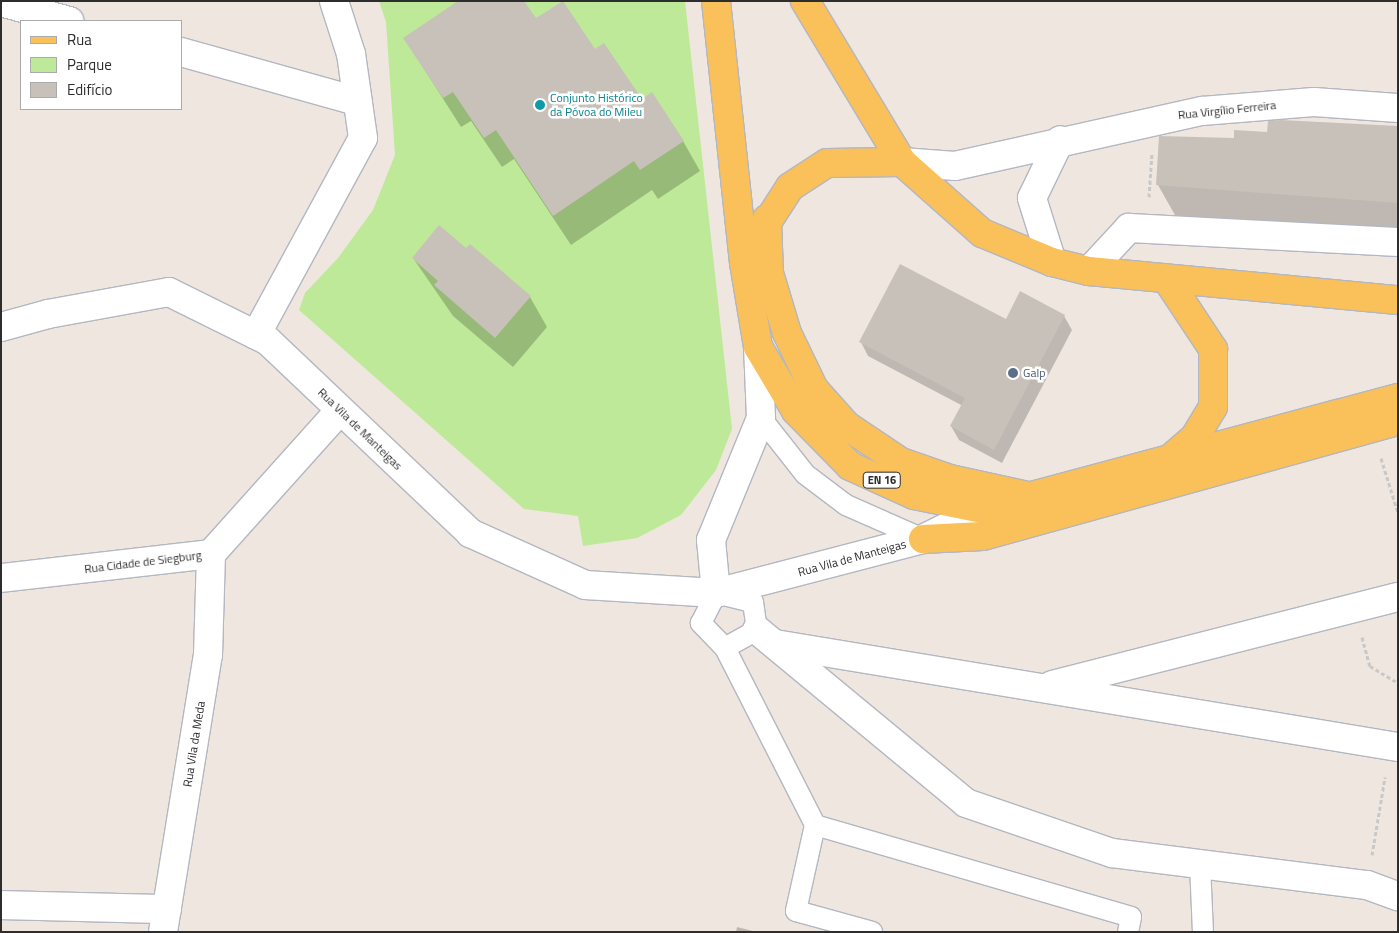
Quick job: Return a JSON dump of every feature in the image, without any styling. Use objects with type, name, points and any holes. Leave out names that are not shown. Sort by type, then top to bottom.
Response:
[{"type":"main road","name":"EN 16","points":[[716,1],[744,263],[758,347],[796,411],[850,466],[914,495],[983,509],[1398,398]]},
{"type":"main road","points":[[805,1],[902,162],[982,233],[1052,262],[1089,271],[1168,281],[1398,300]]},
{"type":"main road","points":[[744,263],[767,219],[790,187],[827,163],[902,162]]},
{"type":"main road","name":"EN 16","points":[[767,219],[770,273],[787,333],[814,388],[847,426],[901,462],[950,479],[1031,496]]},
{"type":"main road","points":[[1168,281],[1213,349],[1213,407],[1195,437],[1170,459]]},
{"type":"main road","points":[[923,539],[983,536],[1398,421]]},
{"type":"street","points":[[256,335],[363,138],[351,54],[334,1]]},
{"type":"street","points":[[1,2],[65,20]]},
{"type":"street","points":[[182,52],[357,101]]},
{"type":"street","name":"Rua Virgílio Ferreira","points":[[902,162],[954,166],[1155,118],[1314,102],[1398,108]]},
{"type":"street","points":[[1052,262],[1032,198],[1060,140]]},
{"type":"street","points":[[1089,271],[1129,228],[1147,227],[1398,242]]},
{"type":"street","name":"Rua Vila de Manteigas","points":[[1,327],[48,314],[169,292],[268,342],[470,533],[585,585],[716,594],[923,539],[983,509]]},
{"type":"street","points":[[716,594],[711,540],[761,418],[758,347]]},
{"type":"street","name":"Rua Cidade de Siegburg","points":[[1,578],[211,554],[340,410]]},
{"type":"street","name":"Rua Vila da Meda","points":[[165,921],[208,655],[211,554]]},
{"type":"street","points":[[1046,686],[1398,597]]},
{"type":"street","points":[[765,637],[1046,686],[1159,710],[1394,746]]},
{"type":"street","points":[[765,637],[966,803],[1112,853],[1367,885],[1398,896]]},
{"type":"street","points":[[1,905],[165,921]]},
{"type":"lane","points":[[761,418],[805,474],[846,505],[923,539]]},
{"type":"lane","points":[[725,648],[765,637],[753,602],[716,594],[701,623],[725,648],[815,825],[796,911],[872,932]]},
{"type":"lane","points":[[815,825],[1131,917],[1128,932]]},
{"type":"lane","points":[[1200,864],[1203,932]]},
{"type":"path","points":[[1147,227],[1155,118]]},
{"type":"path","points":[[1372,429],[1398,513]]},
{"type":"path","points":[[1355,608],[1370,666],[1398,683]]},
{"type":"path","points":[[1367,885],[1394,746]]},
{"type":"green space","points":[[379,1],[685,1],[732,429],[716,470],[681,515],[637,538],[583,546],[578,516],[524,509],[299,310],[305,293],[338,258],[373,210],[395,155],[386,22]]},
{"type":"building","name":"Conjunto Histórico da Póvoa do Mileu","points":[[458,1],[524,1],[536,18],[563,1],[595,49],[604,43],[642,99],[652,92],[684,141],[640,170],[634,161],[553,216],[496,130],[484,138],[453,92],[443,98],[403,38]]},
{"type":"building","points":[[1268,121],[1398,126],[1398,203],[1156,185],[1159,136],[1234,138],[1234,130],[1267,132]]},
{"type":"building","points":[[439,225],[466,248],[470,244],[531,296],[495,338],[434,285],[438,281],[412,258]]},
{"type":"building","points":[[900,264],[1006,319],[1020,291],[1065,315],[994,450],[950,426],[965,398],[859,342]]},
{"type":"place","name":"Conjunto Histórico da Póvoa do Mileu","points":[[540,105]]},
{"type":"place","name":"Galp","points":[[1013,373]]}]
